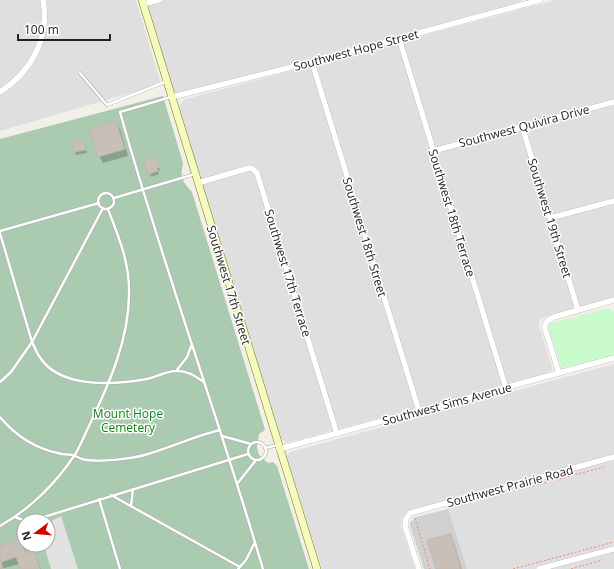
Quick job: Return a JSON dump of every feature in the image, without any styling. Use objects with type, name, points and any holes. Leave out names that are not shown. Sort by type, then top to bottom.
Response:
[{"type":"main road","name":"Southwest 17th Street","points":[[142,2],[317,569]]},
{"type":"street","points":[[0,92],[12,84],[23,72],[37,52],[44,27],[45,15],[43,0]]},
{"type":"street","points":[[142,2],[159,0]]},
{"type":"street","name":"Southwest Hope Street","points":[[172,97],[312,62],[529,1],[540,0]]},
{"type":"street","name":"Southwest 18th Terrace","points":[[399,38],[506,388]]},
{"type":"street","name":"Southwest 18th Street","points":[[312,62],[419,411]]},
{"type":"street","name":"Southwest Quivira Drive","points":[[433,150],[614,102]]},
{"type":"street","name":"Southwest 19th Street","points":[[522,126],[578,310]]},
{"type":"street","name":"Southwest 17th Terrace","points":[[198,183],[249,168],[253,169],[257,173],[337,434]]},
{"type":"street","points":[[550,218],[614,201]]},
{"type":"street","points":[[559,373],[545,325],[548,320],[578,310],[614,301]]},
{"type":"street","name":"Southwest Sims Avenue","points":[[279,447],[337,434],[614,358]]},
{"type":"street","name":"Southwest Prairie Road","points":[[411,515],[413,512],[420,510],[614,458]]},
{"type":"street","points":[[411,515],[405,522],[405,526],[419,569]]},
{"type":"street","points":[[539,569],[614,549]]},
{"type":"lane","points":[[80,73],[107,105],[167,81]]},
{"type":"lane","points":[[172,97],[120,112],[142,190],[222,436],[263,569]]},
{"type":"lane","points":[[114,198],[195,174]]},
{"type":"lane","points":[[99,203],[99,198],[105,193],[110,194],[114,198]]},
{"type":"lane","points":[[99,203],[104,208],[108,208],[113,206],[114,198]]},
{"type":"lane","points":[[99,203],[0,232],[32,342],[39,356],[52,369],[60,374],[79,381],[108,383],[148,379],[176,371],[196,376],[205,383]]},
{"type":"lane","points":[[0,382],[11,372],[32,342],[104,208]]},
{"type":"lane","points":[[0,526],[15,517],[41,495],[74,455],[108,383],[120,348],[129,316],[129,289],[126,258],[108,208]]},
{"type":"lane","points":[[176,371],[187,357],[192,343]]},
{"type":"lane","points":[[0,417],[10,429],[23,439],[40,448],[59,454],[74,455],[82,459],[107,460],[148,454],[204,434],[220,430]]},
{"type":"lane","points":[[222,436],[251,444],[253,442],[259,442],[266,448]]},
{"type":"lane","points":[[248,454],[248,449],[251,444]]},
{"type":"lane","points":[[266,448],[279,447]]},
{"type":"lane","points":[[237,484],[256,460],[264,457],[266,448]]},
{"type":"lane","points":[[15,517],[23,520],[34,520],[248,454]]},
{"type":"lane","points":[[248,454],[256,460]]},
{"type":"lane","points":[[131,506],[133,489]]},
{"type":"lane","points":[[111,495],[239,568],[250,552],[255,541]]},
{"type":"lane","points":[[99,499],[120,569]]},
{"type":"path","points":[[411,515],[430,569]]},
{"type":"path","points":[[513,569],[614,542]]},
{"type":"path","points":[[571,569],[602,560]]},
{"type":"shaded area","points":[[0,0],[136,0],[161,84],[0,131]]},
{"type":"shaded area","points":[[146,0],[522,0],[518,3],[178,94],[174,92]]},
{"type":"shaded area","points":[[556,0],[614,0],[614,298],[539,320],[539,326],[552,367],[552,370],[545,374],[286,443],[281,438],[179,108],[180,104],[186,99]]},
{"type":"shaded area","points":[[614,364],[614,569],[467,569],[445,501],[408,511],[402,519],[401,526],[415,569],[322,569],[287,454]]},
{"type":"shaded area","points":[[448,509],[467,569],[424,569],[410,522],[416,517]]},
{"type":"shaded area","points":[[61,516],[78,569],[51,569],[46,553],[56,553],[56,519]]},
{"type":"green space","name":"Mount Hope Cemetery","points":[[163,96],[183,163],[182,176],[186,185],[192,192],[264,426],[265,430],[259,434],[257,448],[259,455],[268,463],[273,462],[277,466],[309,569],[0,569],[0,139]]},
{"type":"green space","points":[[608,308],[613,311],[614,315],[614,355],[562,368],[548,327],[549,324]]},
{"type":"building","points":[[116,121],[125,149],[98,157],[90,129]]},
{"type":"building","points":[[84,140],[86,150],[74,152],[72,142]]},
{"type":"building","points":[[152,157],[152,160],[156,159],[159,167],[157,168],[158,171],[149,174],[144,162],[146,162],[145,159]]},
{"type":"building","points":[[451,534],[461,569],[436,569],[427,540]]},
{"type":"building","points":[[16,541],[16,553],[35,553],[40,569],[21,569],[16,557],[1,562],[3,569],[0,569],[0,546]]}]
